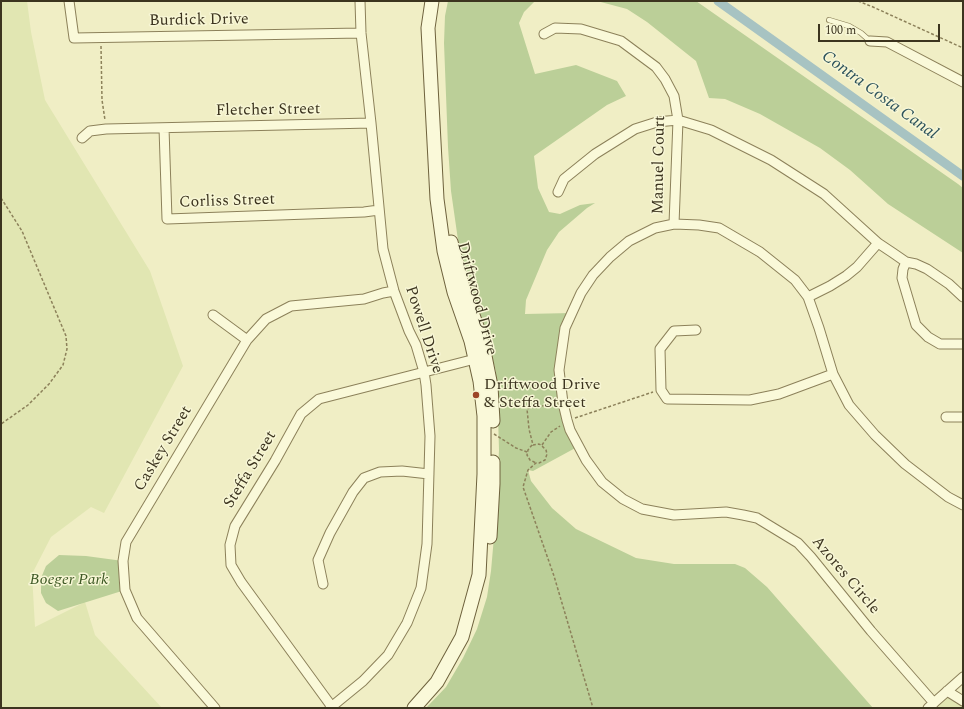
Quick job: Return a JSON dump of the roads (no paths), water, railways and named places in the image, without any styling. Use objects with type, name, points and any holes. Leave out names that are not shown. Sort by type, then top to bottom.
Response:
[{"type":"street","name":"Burdick Drive","points":[[69,1],[74,38],[361,34]]},
{"type":"street","name":"Powell Drive","points":[[330,707],[363,682],[388,655],[407,623],[421,588],[427,544],[430,436],[426,386],[424,372],[416,345],[409,331],[394,291],[383,249],[361,34],[360,1]]},
{"type":"street","name":"Driftwood Drive","points":[[423,708],[456,663],[468,640],[478,613],[486,577],[493,484],[493,414],[491,386],[480,358],[471,341],[454,292],[444,251],[437,199],[428,28],[432,1]]},
{"type":"street","name":"Driftwood Drive","points":[[414,708],[438,682],[462,637],[479,575],[484,474],[484,416],[480,381],[480,335],[463,287],[451,245],[444,195],[437,34],[438,9],[440,1]]},
{"type":"street","name":"Manuel Court","points":[[544,34],[555,28],[581,29],[604,35],[621,42],[656,67],[665,79],[674,96],[678,120],[674,224]]},
{"type":"street","points":[[870,41],[887,42],[963,82]]},
{"type":"street","points":[[558,192],[564,179],[595,154],[635,129],[657,122],[678,120],[711,130],[771,160],[824,194],[878,243],[906,262],[916,264],[927,269],[949,284],[963,297]]},
{"type":"street","name":"Fletcher Street","points":[[82,138],[90,130],[106,129],[371,123]]},
{"type":"street","name":"Corliss Street","points":[[164,128],[167,219],[364,212],[380,210]]},
{"type":"street","name":"Azores Circle","points":[[931,706],[811,557],[798,543],[756,518],[743,514],[726,512],[674,515],[642,509],[623,499],[602,482],[586,460],[570,430],[563,403],[559,370],[564,335],[581,293],[593,275],[610,257],[629,241],[655,228],[674,224],[699,225],[719,228],[760,252],[795,280],[808,297],[833,374],[850,405],[880,440],[905,464],[948,497],[963,505]]},
{"type":"street","points":[[808,297],[846,276],[857,267],[878,243]]},
{"type":"street","points":[[906,262],[903,269],[902,278],[916,325],[928,337],[940,344],[963,344]]},
{"type":"street","name":"Caskey Street","points":[[215,708],[137,618],[125,590],[123,561],[126,542],[248,340],[266,319],[291,306],[364,299],[394,291]]},
{"type":"street","points":[[212,315],[248,340]]},
{"type":"street","points":[[696,330],[674,331],[660,349],[661,390],[667,399],[750,400],[779,394],[833,374]]},
{"type":"street","name":"Steffa Street","points":[[330,707],[241,582],[231,565],[230,545],[234,526],[275,461],[301,414],[319,399],[480,358]]},
{"type":"street","points":[[946,417],[963,417]]},
{"type":"street","points":[[323,584],[318,560],[330,532],[353,492],[364,478],[380,472],[402,471],[429,474]]},
{"type":"street","points":[[931,706],[963,677]]},
{"type":"street","points":[[947,691],[963,701]]},
{"type":"lane","points":[[829,20],[849,26],[861,33],[870,41]]},
{"type":"waterway","name":"Contra Costa Canal","points":[[718,1],[963,176]]},
{"type":"place","name":"Driftwood Drive & Steffa Street","points":[[476,395]]},
{"type":"park label","name":"Boeger Park","points":[[69,581]]}]
